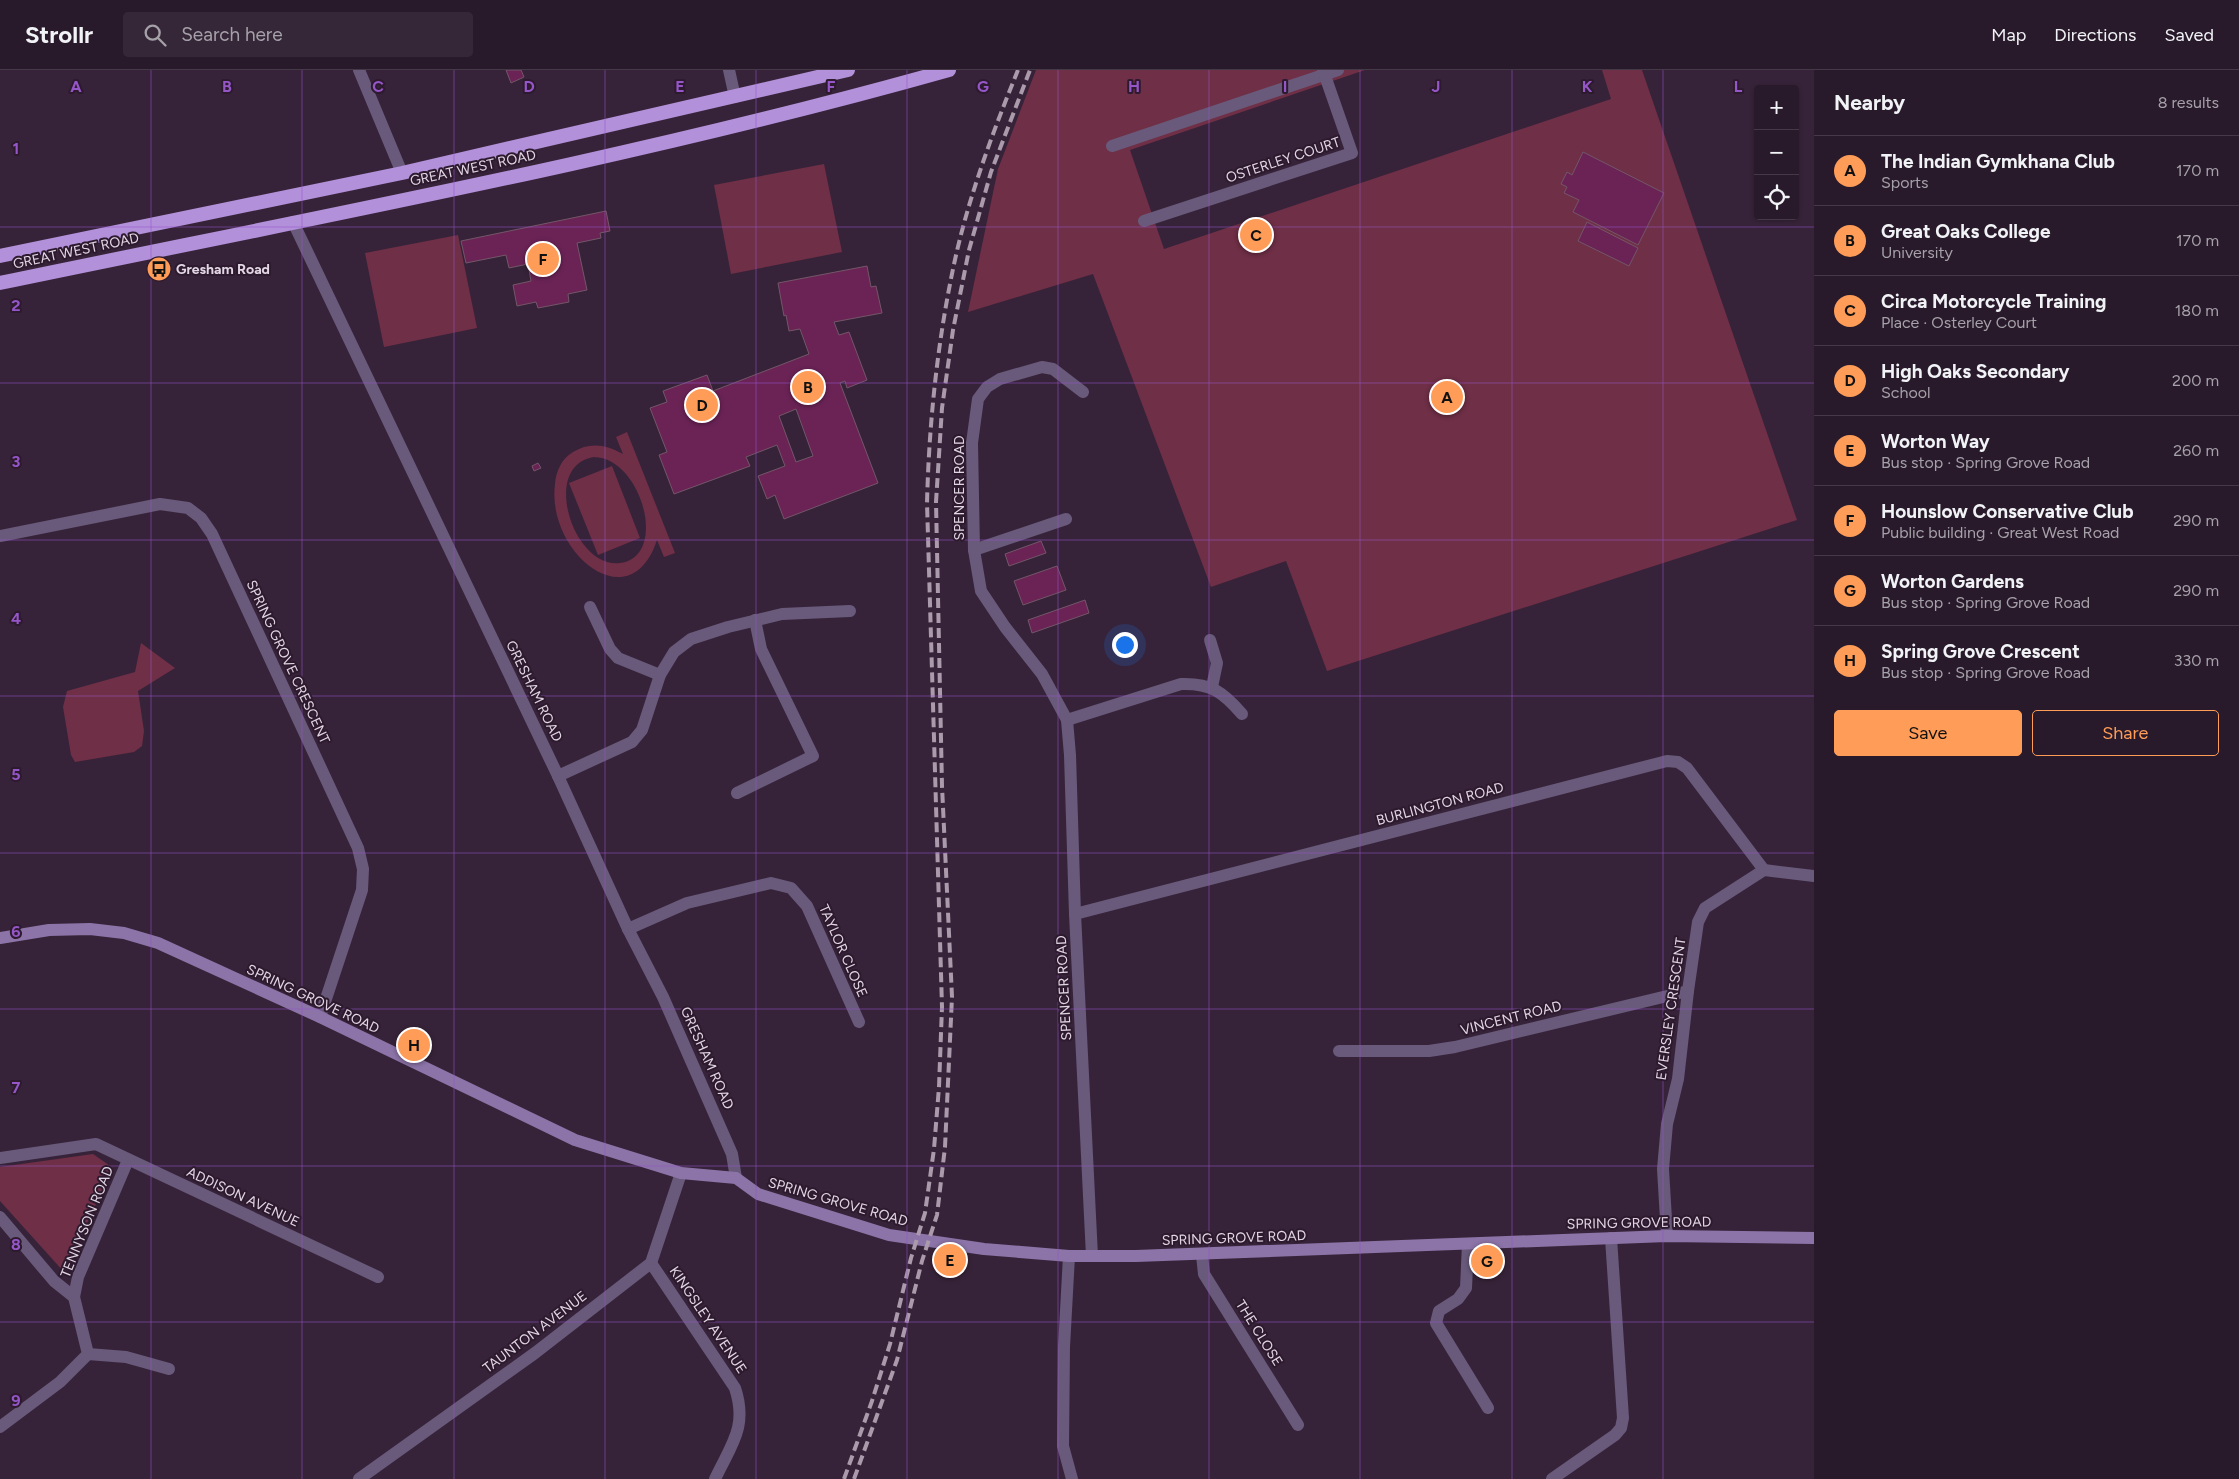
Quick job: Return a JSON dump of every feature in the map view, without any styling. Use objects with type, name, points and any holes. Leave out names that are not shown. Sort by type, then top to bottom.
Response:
[{"type":"highway","name":"GREAT WEST ROAD","points":[[0,256],[402,173],[848,70]]},
{"type":"highway","name":"GREAT WEST ROAD","points":[[0,283],[540,171],[837,102],[948,70]]},
{"type":"main road","name":"SPRING GROVE ROAD","points":[[0,938],[50,930],[90,929],[124,933],[158,943],[320,1017],[575,1140],[681,1173],[736,1178],[758,1194],[889,1235],[958,1246],[1069,1256],[1202,1255],[1667,1236],[1814,1238]]},
{"type":"street","points":[[359,70],[402,173]]},
{"type":"street","points":[[729,70],[735,97]]},
{"type":"street","points":[[1112,146],[1324,72],[1338,70]]},
{"type":"street","name":"OSTERLEY COURT","points":[[1144,221],[1352,153],[1324,72]]},
{"type":"street","name":"GRESHAM ROAD","points":[[293,222],[558,776],[628,929],[663,997],[732,1154],[736,1178]]},
{"type":"street","name":"SPENCER ROAD","points":[[1083,392],[1053,369],[1042,367],[1000,379],[987,387],[978,399],[972,443],[974,550],[981,591],[1005,627],[1042,674],[1066,720],[1070,755],[1075,914],[1092,1256]]},
{"type":"street","name":"SPRING GROVE CRESCENT","points":[[0,536],[160,504],[188,508],[201,518],[212,534],[358,848],[362,862],[362,890],[320,1017]]},
{"type":"street","name":"SPENCER ROAD","points":[[974,550],[1066,519]]},
{"type":"street","points":[[590,606],[610,649],[618,658],[660,675]]},
{"type":"street","points":[[558,776],[632,742],[642,730],[648,717],[660,675],[674,652],[691,639],[728,627],[782,614],[850,611]]},
{"type":"street","points":[[737,793],[813,756],[761,649],[755,620]]},
{"type":"street","points":[[1210,640],[1218,663],[1212,687]]},
{"type":"street","points":[[1066,720],[1181,684],[1197,683],[1212,687],[1230,700],[1242,714]]},
{"type":"street","name":"BURLINGTON ROAD","points":[[1075,914],[1666,761],[1678,762],[1686,768],[1764,870]]},
{"type":"street","points":[[1764,870],[1814,876]]},
{"type":"street","name":"EVERSLEY CRESCENT","points":[[1667,1236],[1663,1169],[1667,1124],[1678,1079],[1698,922],[1706,908],[1764,870]]},
{"type":"street","name":"TAYLOR CLOSE","points":[[628,929],[687,903],[771,883],[791,888],[807,906],[859,1022]]},
{"type":"street","name":"VINCENT ROAD","points":[[1339,1051],[1428,1051],[1456,1047],[1688,992]]},
{"type":"street","name":"ADDISON AVENUE","points":[[0,1158],[96,1144],[378,1277]]},
{"type":"street","name":"TENNYSON ROAD","points":[[88,1354],[74,1297],[78,1276],[128,1160]]},
{"type":"street","points":[[651,1263],[681,1173]]},
{"type":"street","points":[[0,1216],[54,1281],[74,1297]]},
{"type":"street","points":[[1552,1479],[1615,1435],[1621,1428],[1623,1418],[1611,1238]]},
{"type":"street","points":[[1468,1244],[1466,1288],[1458,1298],[1439,1311],[1436,1323],[1488,1408]]},
{"type":"street","name":"THE CLOSE","points":[[1202,1255],[1204,1274],[1298,1425]]},
{"type":"street","points":[[1069,1256],[1064,1347],[1063,1446],[1072,1479]]},
{"type":"street","name":"TAUNTON AVENUE","points":[[360,1479],[535,1352],[651,1263]]},
{"type":"street","name":"KINGSLEY AVENUE","points":[[651,1263],[735,1388],[741,1404],[740,1427],[714,1479]]},
{"type":"street","points":[[0,1427],[60,1382],[88,1354],[126,1357],[169,1369]]},
{"type":"shaded area","points":[[1036,70],[1365,70],[1130,150],[1164,249],[1611,99],[1602,70],[1642,70],[1797,520],[1327,671],[1286,561],[1211,587],[1093,274],[968,312],[998,169]]},
{"type":"shaded area","points":[[824,164],[842,252],[731,274],[714,185]]},
{"type":"shaded area","points":[[458,235],[477,328],[384,347],[365,253]]},
{"type":"shaded area","points":[[627,432],[675,553],[664,557],[657,540],[644,564],[628,575],[610,576],[592,568],[576,553],[563,533],[556,509],[555,484],[562,462],[579,449],[591,446],[604,446],[623,454],[616,437]],"holes":[[[594,457],[611,462],[625,473],[636,489],[643,508],[646,527],[643,544],[635,557],[620,563],[603,560],[589,550],[577,534],[569,515],[566,496],[569,478],[578,464]]]},
{"type":"shaded area","points":[[612,466],[640,538],[598,555],[569,483]]},
{"type":"shaded area","points":[[141,643],[175,668],[138,691],[144,731],[142,746],[134,752],[75,762],[71,755],[63,707],[67,691],[135,672]]},
{"type":"shaded area","points":[[93,1154],[113,1168],[64,1272],[0,1201],[0,1167]]},
{"type":"building","points":[[506,70],[521,70],[524,77],[511,83]]},
{"type":"building","points":[[1583,152],[1664,193],[1638,245],[1573,212],[1579,200],[1564,193],[1567,187],[1561,184],[1567,172],[1572,175]]},
{"type":"building","points":[[606,211],[610,231],[600,233],[601,238],[577,243],[587,290],[568,294],[569,302],[538,308],[536,302],[517,306],[513,285],[531,281],[528,264],[509,268],[506,255],[466,263],[461,241]]},
{"type":"building","points":[[1587,222],[1638,248],[1629,266],[1578,241]]},
{"type":"building","points":[[1264,227],[1267,237],[1249,242],[1246,232]]},
{"type":"building","points":[[867,266],[871,287],[876,286],[882,313],[834,322],[839,335],[849,332],[867,380],[847,388],[845,381],[840,383],[878,483],[784,519],[775,495],[767,499],[758,476],[785,466],[777,445],[746,457],[750,466],[674,494],[659,455],[667,452],[650,408],[667,402],[663,391],[707,375],[713,391],[809,354],[800,329],[789,331],[786,315],[784,316],[778,283]],"holes":[[[796,409],[813,456],[796,462],[779,416]]]},
{"type":"building","points":[[538,463],[541,468],[534,471],[532,466]]},
{"type":"building","points":[[1041,541],[1046,553],[1009,566],[1005,554]]},
{"type":"building","points":[[1057,566],[1066,590],[1023,605],[1014,581]]},
{"type":"building","points":[[1085,600],[1089,613],[1032,633],[1028,620]]},
{"type":"railway","points":[[844,1479],[890,1344],[911,1258],[925,1213],[934,1149],[939,1087],[942,1007],[927,503],[932,415],[942,327],[965,218],[981,168],[1018,70]]},
{"type":"railway","points":[[854,1479],[897,1360],[922,1261],[937,1215],[945,1147],[952,997],[942,786],[936,502],[942,408],[953,330],[969,250],[991,172],[1030,70]]},
{"type":"place","name":"Circa Motorcycle Training","points":[[1256,235]]},
{"type":"place","name":"Hounslow Conservative Club","points":[[543,259]]},
{"type":"place","name":"Gresham Road","points":[[159,269]]},
{"type":"place","name":"Great Oaks College","points":[[808,387]]},
{"type":"place","name":"The Indian Gymkhana Club","points":[[1447,397]]},
{"type":"place","name":"High Oaks Secondary","points":[[702,405]]},
{"type":"place","name":"Spring Grove Crescent","points":[[414,1045]]},
{"type":"place","name":"Worton Way","points":[[950,1260]]},
{"type":"place","name":"Worton Gardens","points":[[1487,1261]]}]
